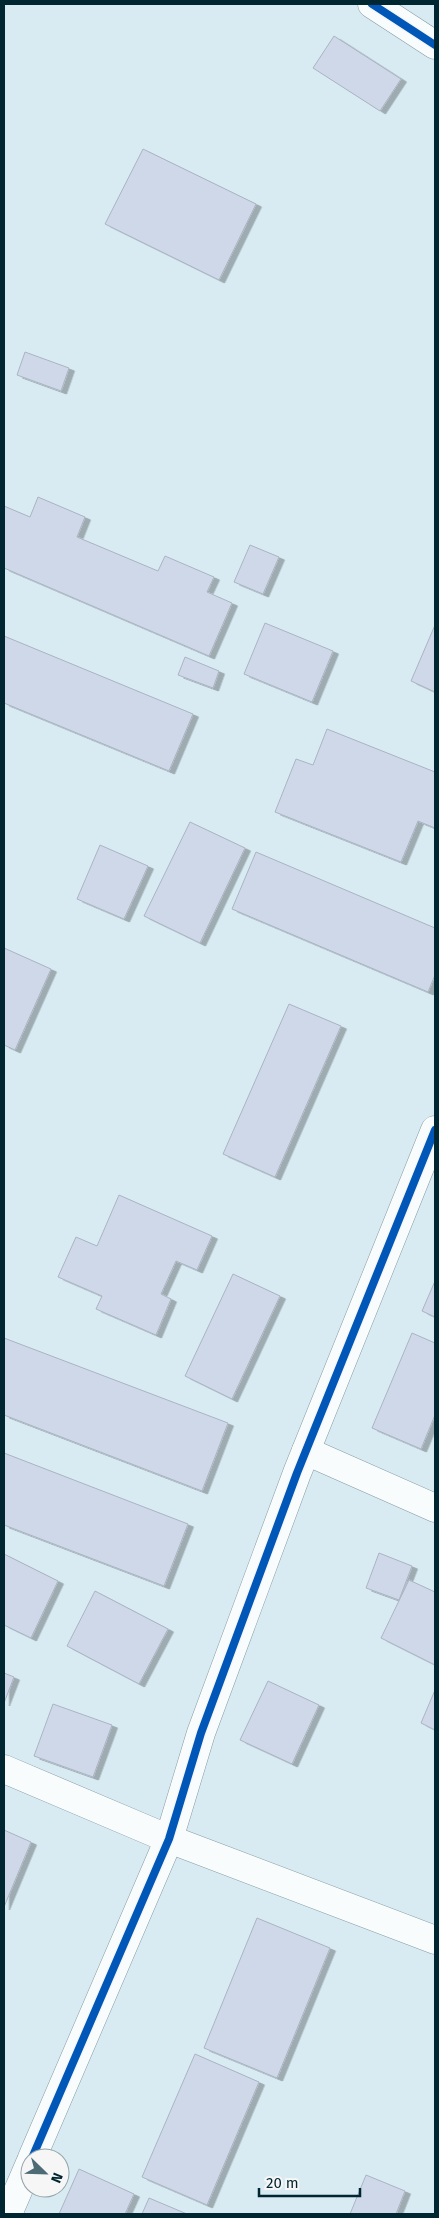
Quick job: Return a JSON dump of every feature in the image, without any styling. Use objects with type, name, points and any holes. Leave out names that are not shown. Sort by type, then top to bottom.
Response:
[{"type":"street","points":[[372,4],[435,45]]},
{"type":"street","points":[[36,2148],[169,1839],[201,1733],[306,1451],[435,1130]]},
{"type":"street","points":[[306,1451],[435,1508]]},
{"type":"street","points":[[4,1769],[169,1839],[435,1940]]},
{"type":"street","points":[[8,2214],[20,2186]]},
{"type":"building","points":[[334,36],[401,79],[380,111],[313,68]]},
{"type":"building","points":[[143,149],[256,204],[219,280],[105,224]]},
{"type":"building","points":[[25,352],[69,368],[61,391],[17,375]]},
{"type":"building","points":[[38,497],[85,517],[77,537],[158,571],[165,556],[214,577],[207,592],[232,603],[209,656],[4,568],[4,506],[30,517]]},
{"type":"building","points":[[250,545],[279,557],[263,594],[234,582]]},
{"type":"building","points":[[265,623],[333,651],[312,702],[244,674]]},
{"type":"building","points":[[435,625],[435,692],[411,681]]},
{"type":"building","points":[[4,636],[193,714],[169,771],[4,703]]},
{"type":"building","points":[[185,657],[219,671],[213,688],[178,675]]},
{"type":"building","points":[[327,729],[435,772],[435,828],[418,821],[401,862],[275,812],[296,759],[313,765]]},
{"type":"building","points":[[190,822],[245,848],[200,943],[144,916]]},
{"type":"building","points":[[100,845],[148,866],[124,919],[77,899]]},
{"type":"building","points":[[256,852],[435,928],[435,975],[428,992],[232,909]]},
{"type":"building","points":[[4,948],[51,969],[15,1050],[4,1045]]},
{"type":"building","points":[[289,1004],[341,1026],[275,1177],[223,1154]]},
{"type":"building","points":[[119,1195],[212,1236],[197,1270],[176,1261],[161,1294],[171,1299],[156,1335],[96,1309],[102,1296],[58,1277],[76,1237],[97,1246]]},
{"type":"building","points":[[233,1274],[280,1296],[232,1399],[185,1376]]},
{"type":"building","points":[[435,1281],[435,1317],[422,1311]]},
{"type":"building","points":[[412,1333],[435,1343],[435,1415],[421,1449],[372,1428]]},
{"type":"building","points":[[4,1338],[228,1423],[202,1491],[4,1415]]},
{"type":"building","points":[[4,1453],[188,1524],[164,1586],[4,1525]]},
{"type":"building","points":[[379,1553],[412,1566],[399,1600],[366,1588]]},
{"type":"building","points":[[4,1554],[58,1581],[31,1638],[4,1625]]},
{"type":"building","points":[[409,1580],[435,1592],[435,1665],[381,1638]]},
{"type":"building","points":[[95,1591],[168,1629],[139,1684],[67,1646]]},
{"type":"building","points":[[4,1673],[14,1677],[4,1703]]},
{"type":"building","points":[[268,1681],[319,1705],[292,1764],[240,1740]]},
{"type":"building","points":[[435,1690],[435,1730],[421,1723]]},
{"type":"building","points":[[53,1704],[112,1725],[93,1777],[34,1756]]},
{"type":"building","points":[[4,1830],[31,1842],[4,1907]]},
{"type":"building","points":[[257,1918],[330,1948],[277,2078],[204,2048]]},
{"type":"building","points":[[195,2054],[259,2082],[207,2205],[142,2177]]},
{"type":"building","points":[[79,2169],[134,2194],[125,2214],[59,2214],[66,2198],[70,2198],[70,2189]]},
{"type":"building","points":[[366,2175],[405,2191],[396,2214],[350,2214]]},
{"type":"building","points":[[149,2198],[187,2214],[142,2214]]},
{"type":"cycle path","points":[[372,4],[435,45]]},
{"type":"cycle path","points":[[36,2148],[169,1839],[201,1733],[297,1473],[435,1130]]}]
